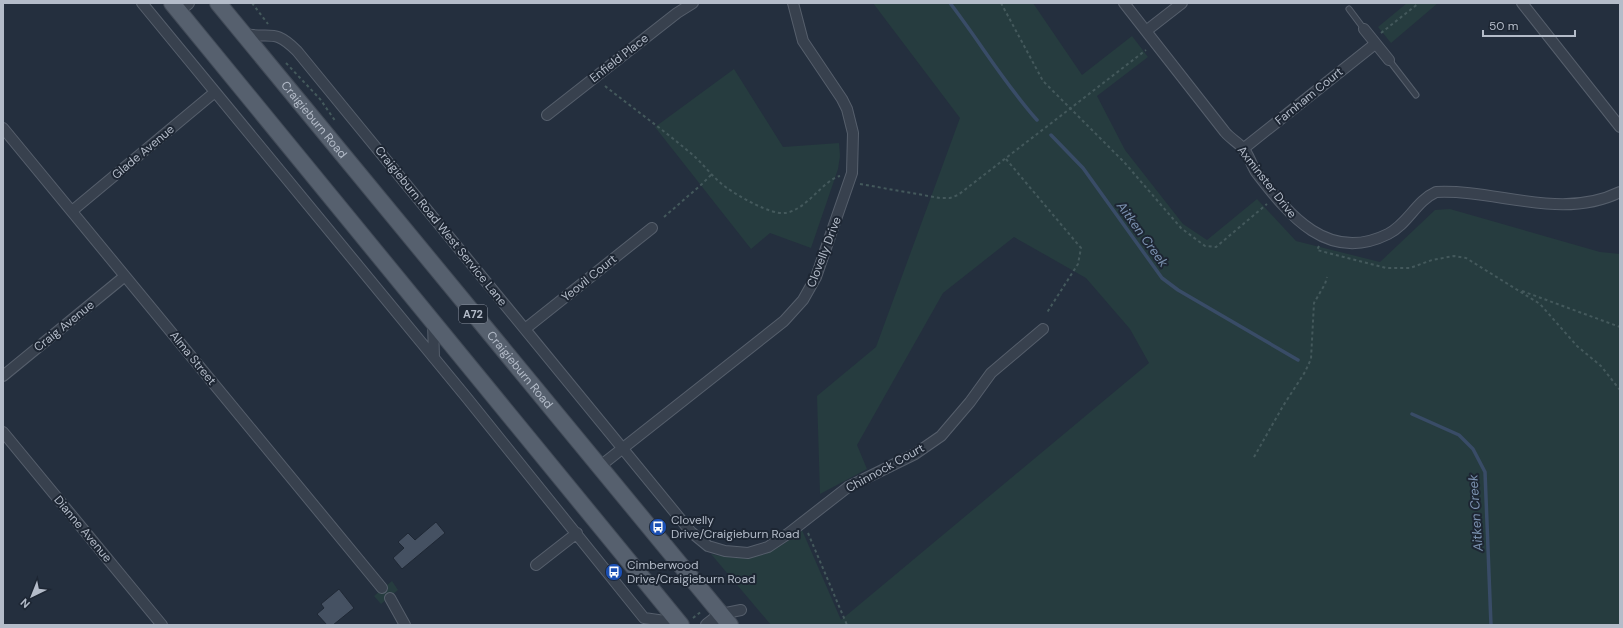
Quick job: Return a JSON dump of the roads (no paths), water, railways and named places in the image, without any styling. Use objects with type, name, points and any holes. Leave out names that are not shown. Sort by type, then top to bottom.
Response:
[{"type":"main road","name":"Craigieburn Road","points":[[222,5],[244,34],[599,467],[728,621]]},
{"type":"main road","points":[[179,6],[680,624]]},
{"type":"street","points":[[142,3],[577,533],[644,618],[680,624]]},
{"type":"street","name":"Enfield Place","points":[[547,115],[677,13],[693,3]]},
{"type":"street","name":"Clovelly Drive","points":[[599,467],[784,321],[803,300],[816,277],[852,172],[854,140],[847,109],[835,88],[815,61],[803,41],[793,3]]},
{"type":"street","name":"Axminster Drive","points":[[1124,3],[1225,132],[1243,149],[1255,170],[1295,218],[1312,231],[1324,237],[1348,242],[1368,241],[1396,230],[1427,198],[1436,192],[1562,204],[1590,202],[1620,192]]},
{"type":"street","points":[[1146,31],[1182,3]]},
{"type":"street","points":[[1522,3],[1620,127]]},
{"type":"street","points":[[1364,29],[1389,60]]},
{"type":"street","name":"Craigieburn Road West Service Lane","points":[[244,34],[276,35],[286,40],[298,51],[623,448]]},
{"type":"street","name":"Farnham Court","points":[[1243,149],[1373,41]]},
{"type":"street","name":"Glade Avenue","points":[[72,211],[215,92]]},
{"type":"street","name":"Alma Street","points":[[3,128],[382,588]]},
{"type":"street","name":"Yeovil Court","points":[[525,329],[652,228]]},
{"type":"street","name":"Craig Avenue","points":[[3,376],[125,276]]},
{"type":"street","points":[[433,321],[434,358]]},
{"type":"street","name":"Chinnock Court","points":[[623,448],[691,532],[708,546],[725,551],[748,553],[768,547],[789,533],[848,487],[915,454],[941,436],[970,402],[991,373],[1042,329]]},
{"type":"street","name":"Dianne Avenue","points":[[3,432],[162,625]]},
{"type":"street","points":[[536,564],[577,533]]},
{"type":"street","points":[[390,598],[405,625]]},
{"type":"street","points":[[707,625],[728,621]]},
{"type":"lane","points":[[1349,9],[1364,29]]},
{"type":"lane","points":[[1389,60],[1416,95]]},
{"type":"waterway","name":"Aitken Creek","points":[[950,3],[1014,92],[1037,120]]},
{"type":"waterway","name":"Aitken Creek","points":[[1051,135],[1083,168],[1162,278],[1178,290],[1298,360]]},
{"type":"waterway","name":"Aitken Creek","points":[[1412,414],[1459,435],[1473,449],[1485,472],[1491,625]]},
{"type":"place","name":"Clovelly Drive/Craigieburn Road","points":[[658,527]]},
{"type":"place","name":"Cimberwood Drive/Craigieburn Road","points":[[614,572]]}]
